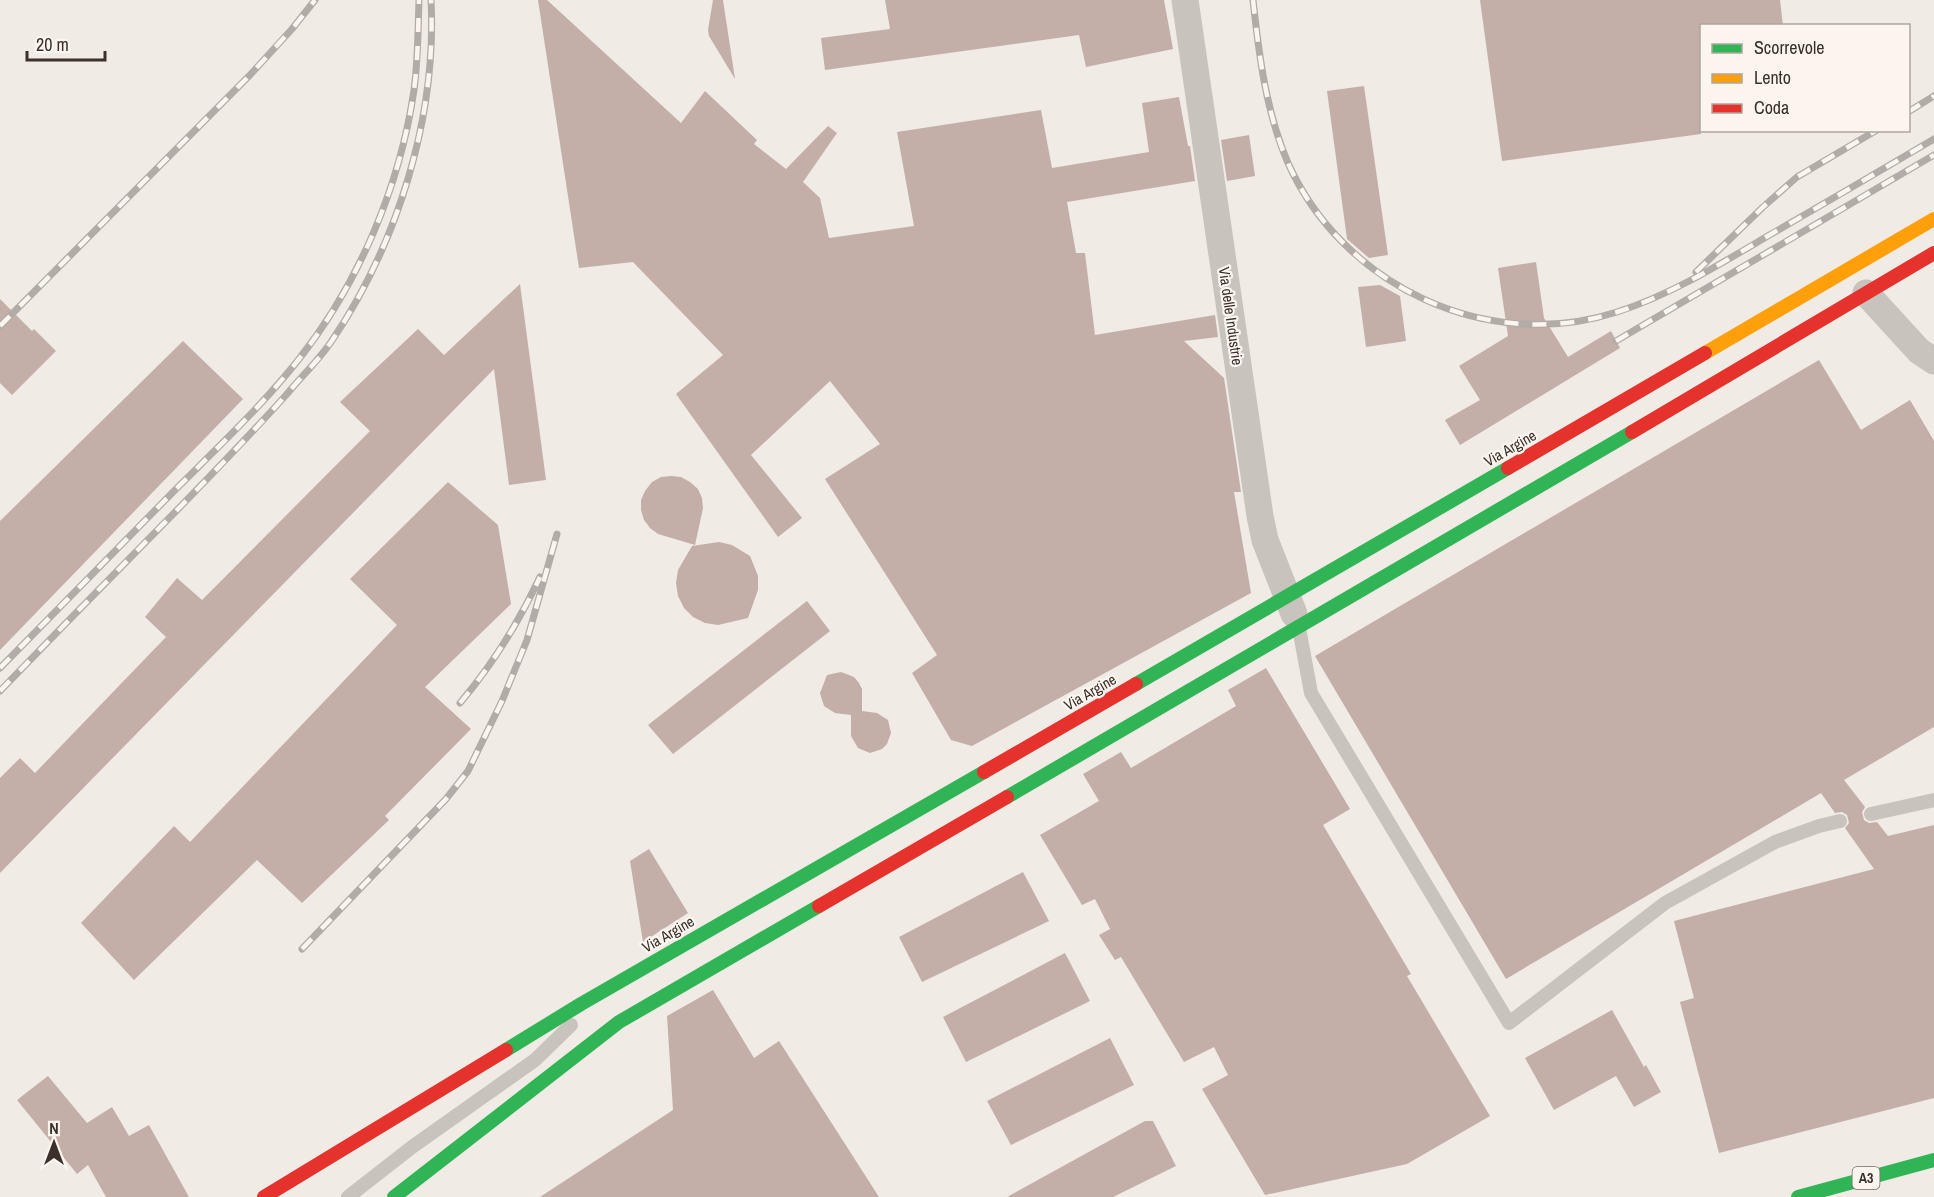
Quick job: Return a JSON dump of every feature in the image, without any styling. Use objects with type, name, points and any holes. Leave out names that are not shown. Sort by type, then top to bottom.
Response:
[{"type":"main road","name":"Via Argine","points":[[394,1197],[619,1022],[1299,626],[1857,281],[1934,219]]},
{"type":"main road","name":"Via Argine","points":[[264,1197],[609,988],[1287,597],[1857,281],[1934,253]]},
{"type":"main road","name":"A3","points":[[1798,1197],[1934,1160]]},
{"type":"street","name":"Via delle Industrie","points":[[1185,0],[1260,516],[1265,540],[1299,626]]},
{"type":"street","points":[[1857,281],[1919,351],[1934,362]]},
{"type":"lane","points":[[1299,626],[1311,693],[1509,1023],[1665,903],[1775,842],[1840,821]]},
{"type":"lane","points":[[1871,814],[1934,800]]},
{"type":"lane","points":[[348,1197],[412,1147],[535,1060],[609,988]]},
{"type":"building","points":[[538,0],[547,0],[681,123],[705,91],[757,140],[754,144],[786,169],[828,126],[837,133],[803,182],[820,198],[829,238],[914,226],[897,132],[1041,110],[1052,168],[1149,152],[1142,103],[1179,97],[1195,181],[1067,202],[1076,253],[1085,253],[1095,335],[1215,315],[1218,337],[1184,341],[1224,378],[1241,492],[1234,492],[1251,593],[972,746],[951,740],[912,673],[937,655],[825,479],[880,444],[830,381],[751,455],[802,518],[778,537],[676,394],[723,355],[633,262],[579,268]]},
{"type":"building","points":[[713,0],[723,0],[735,79],[709,36]]},
{"type":"building","points":[[885,0],[1164,0],[1173,49],[1086,67],[1079,35],[825,70],[821,38],[890,29]]},
{"type":"building","points":[[1480,0],[1780,0],[1783,24],[1700,24],[1701,134],[1502,161]]},
{"type":"building","points":[[1364,86],[1388,255],[1369,258],[1347,239],[1327,91]]},
{"type":"building","points":[[1249,135],[1255,176],[1227,181],[1221,140]]},
{"type":"building","points":[[1536,262],[1544,318],[1568,357],[1611,331],[1620,348],[1460,445],[1445,420],[1480,400],[1459,366],[1508,336],[1498,268]]},
{"type":"building","points":[[520,284],[546,480],[509,485],[494,369],[0,873],[0,778],[20,758],[35,773],[166,637],[145,617],[177,578],[202,600],[370,431],[340,402],[418,329],[444,355]]},
{"type":"building","points":[[1380,285],[1400,296],[1406,341],[1366,347],[1358,287]]},
{"type":"building","points":[[0,299],[56,351],[12,395],[0,383]]},
{"type":"building","points":[[183,341],[243,399],[0,650],[0,521]]},
{"type":"building","points":[[1819,360],[1861,430],[1910,400],[1934,441],[1934,727],[1844,780],[1865,807],[1862,812],[1864,820],[1869,823],[1877,822],[1888,836],[1934,825],[1934,1098],[1719,1153],[1680,1002],[1694,998],[1674,921],[1874,869],[1845,828],[1849,823],[1847,815],[1842,812],[1835,813],[1821,793],[1506,979],[1315,656]]},
{"type":"building","points":[[661,477],[681,477],[690,482],[698,489],[702,498],[703,508],[695,545],[658,534],[644,520],[641,500],[645,491],[652,482]]},
{"type":"building","points":[[448,482],[498,525],[511,604],[425,687],[471,729],[385,816],[389,820],[302,903],[257,860],[134,980],[81,923],[174,826],[190,842],[397,625],[350,579]]},
{"type":"building","points":[[719,542],[732,545],[750,556],[758,576],[758,590],[748,618],[718,625],[705,623],[693,617],[684,608],[678,596],[676,583],[678,570],[692,546]]},
{"type":"building","points":[[807,601],[830,631],[673,754],[648,725]]},
{"type":"building","points":[[1266,668],[1350,809],[1323,825],[1411,974],[1407,976],[1490,1116],[1407,1164],[1265,1195],[1202,1089],[1228,1075],[1214,1047],[1184,1062],[1121,957],[1115,960],[1099,935],[1110,929],[1095,899],[1082,905],[1040,835],[1099,801],[1083,774],[1121,752],[1131,768],[1236,706],[1228,690]]},
{"type":"building","points":[[841,672],[854,677],[859,683],[862,689],[862,711],[877,713],[888,720],[891,733],[887,744],[882,749],[870,753],[858,748],[851,736],[851,715],[835,713],[824,706],[820,693],[827,675]]},
{"type":"building","points":[[649,849],[688,913],[643,942],[630,861]]},
{"type":"building","points":[[1023,872],[1049,921],[922,982],[899,937]]},
{"type":"building","points":[[1065,953],[1090,1001],[966,1062],[943,1017]]},
{"type":"building","points":[[713,990],[754,1058],[779,1041],[879,1197],[540,1197],[673,1110],[667,1016]]},
{"type":"building","points":[[1612,1010],[1661,1092],[1634,1107],[1616,1076],[1554,1110],[1525,1058]]},
{"type":"building","points":[[1110,1038],[1134,1085],[1011,1145],[987,1101]]},
{"type":"building","points":[[48,1076],[87,1123],[112,1107],[129,1136],[149,1125],[189,1197],[106,1197],[88,1165],[77,1174],[17,1100]]},
{"type":"building","points":[[1145,1121],[1153,1121],[1176,1166],[1113,1197],[1007,1197]]},
{"type":"railway","points":[[0,326],[250,75],[315,0]]},
{"type":"railway","points":[[0,668],[239,426],[270,393],[321,330],[358,266],[374,232],[399,162],[414,90],[419,0]]},
{"type":"railway","points":[[0,691],[234,451],[331,342],[375,264],[408,179],[427,90],[431,45],[431,0]]},
{"type":"railway","points":[[1253,0],[1261,62],[1274,124],[1288,163],[1313,206],[1344,244],[1382,275],[1424,299],[1470,316],[1518,324],[1568,323],[1637,305],[1711,269],[1934,139]]},
{"type":"railway","points":[[1910,111],[1934,96]]},
{"type":"railway","points":[[1696,272],[1797,177],[1874,132]]},
{"type":"railway","points":[[1616,341],[1934,155]]},
{"type":"railway","points":[[302,949],[446,799],[468,771],[502,701],[527,640],[557,534]]},
{"type":"railway","points":[[460,703],[504,643],[540,577]]},
{"type":"traffic: fast","points":[[1007,797],[1632,432]]},
{"type":"traffic: fast","points":[[1136,684],[1508,468]]},
{"type":"traffic: fast","points":[[506,1050],[581,1004],[984,772]]},
{"type":"traffic: fast","points":[[394,1197],[619,1022],[819,906]]},
{"type":"traffic: fast","points":[[1798,1197],[1934,1160]]},
{"type":"traffic: slow","points":[[1705,353],[1934,219]]},
{"type":"traffic: jam","points":[[1632,432],[1934,253]]},
{"type":"traffic: jam","points":[[1508,468],[1705,353]]},
{"type":"traffic: jam","points":[[984,772],[1136,684]]},
{"type":"traffic: jam","points":[[819,906],[1007,797]]},
{"type":"traffic: jam","points":[[264,1197],[506,1050]]}]
